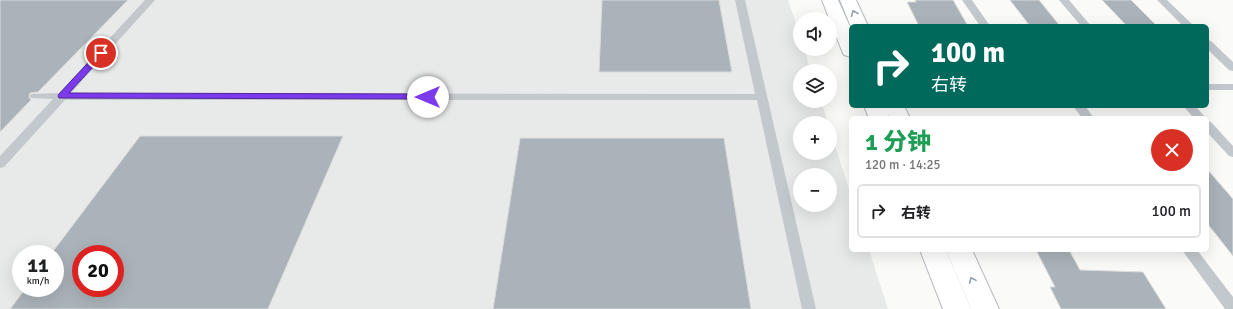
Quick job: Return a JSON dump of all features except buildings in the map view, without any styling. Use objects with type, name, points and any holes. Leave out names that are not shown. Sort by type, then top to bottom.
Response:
[{"type":"main road","points":[[830,0],[849,46]]},
{"type":"main road","points":[[848,0],[858,24]]},
{"type":"main road","points":[[933,252],[957,309]]},
{"type":"main road","points":[[960,252],[985,309]]},
{"type":"lane","points":[[0,164],[150,0]]},
{"type":"lane","points":[[740,0],[809,309]]},
{"type":"lane","points":[[967,0],[983,24]]},
{"type":"lane","points":[[1064,0],[1084,24]]},
{"type":"lane","points":[[1162,0],[1187,24]]},
{"type":"lane","points":[[1209,45],[1233,68]]},
{"type":"lane","points":[[1209,87],[1233,87]]},
{"type":"lane","points":[[35,96],[762,97]]},
{"type":"lane","points":[[1191,108],[1198,116]]},
{"type":"lane","points":[[1209,127],[1233,153]]},
{"type":"lane","points":[[1191,252],[1233,308]]},
{"type":"shaded area","points":[[0,0],[788,0],[793,15],[793,56],[806,56],[809,64],[793,64],[793,108],[823,108],[826,116],[793,116],[793,160],[837,160],[837,152],[849,189],[849,252],[870,252],[888,309],[0,309]]},
{"type":"route","points":[[101,53],[62,96],[428,97]]}]
